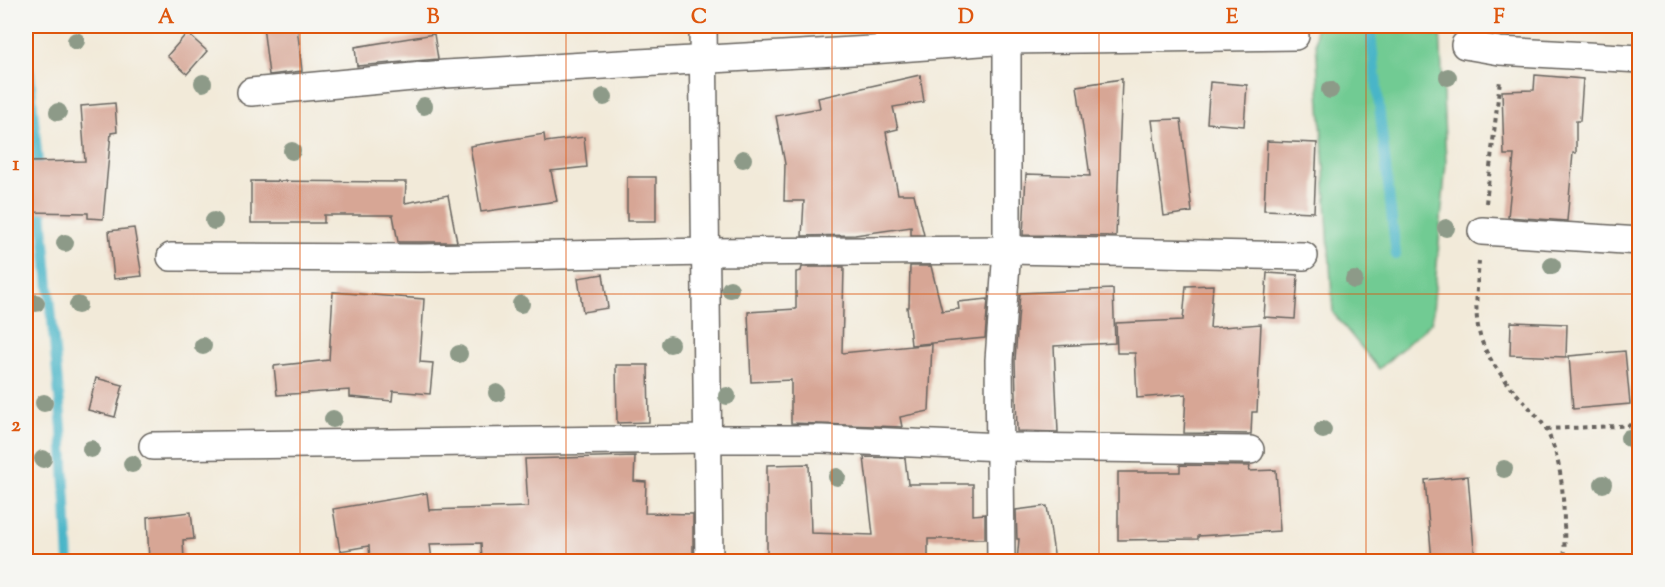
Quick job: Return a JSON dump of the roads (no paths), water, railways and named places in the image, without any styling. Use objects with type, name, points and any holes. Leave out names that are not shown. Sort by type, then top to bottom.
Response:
[{"type":"street","points":[[703,26],[709,561]]},
{"type":"street","points":[[1001,561],[999,360],[1007,250],[1008,33]]},
{"type":"street","points":[[251,92],[445,74],[704,57],[872,50],[1008,33],[1295,36]]},
{"type":"street","points":[[1465,45],[1500,51],[1640,59]]},
{"type":"street","points":[[1482,231],[1640,241]]},
{"type":"street","points":[[171,257],[421,258],[707,252],[1007,250],[1304,256]]},
{"type":"street","points":[[153,446],[707,439],[822,440],[1001,447],[1250,450]]},
{"type":"waterway","points":[[1370,26],[1396,255]]},
{"type":"waterway","points":[[26,60],[30,75],[39,175]]},
{"type":"waterway","points":[[41,200],[62,428],[69,562]]}]
